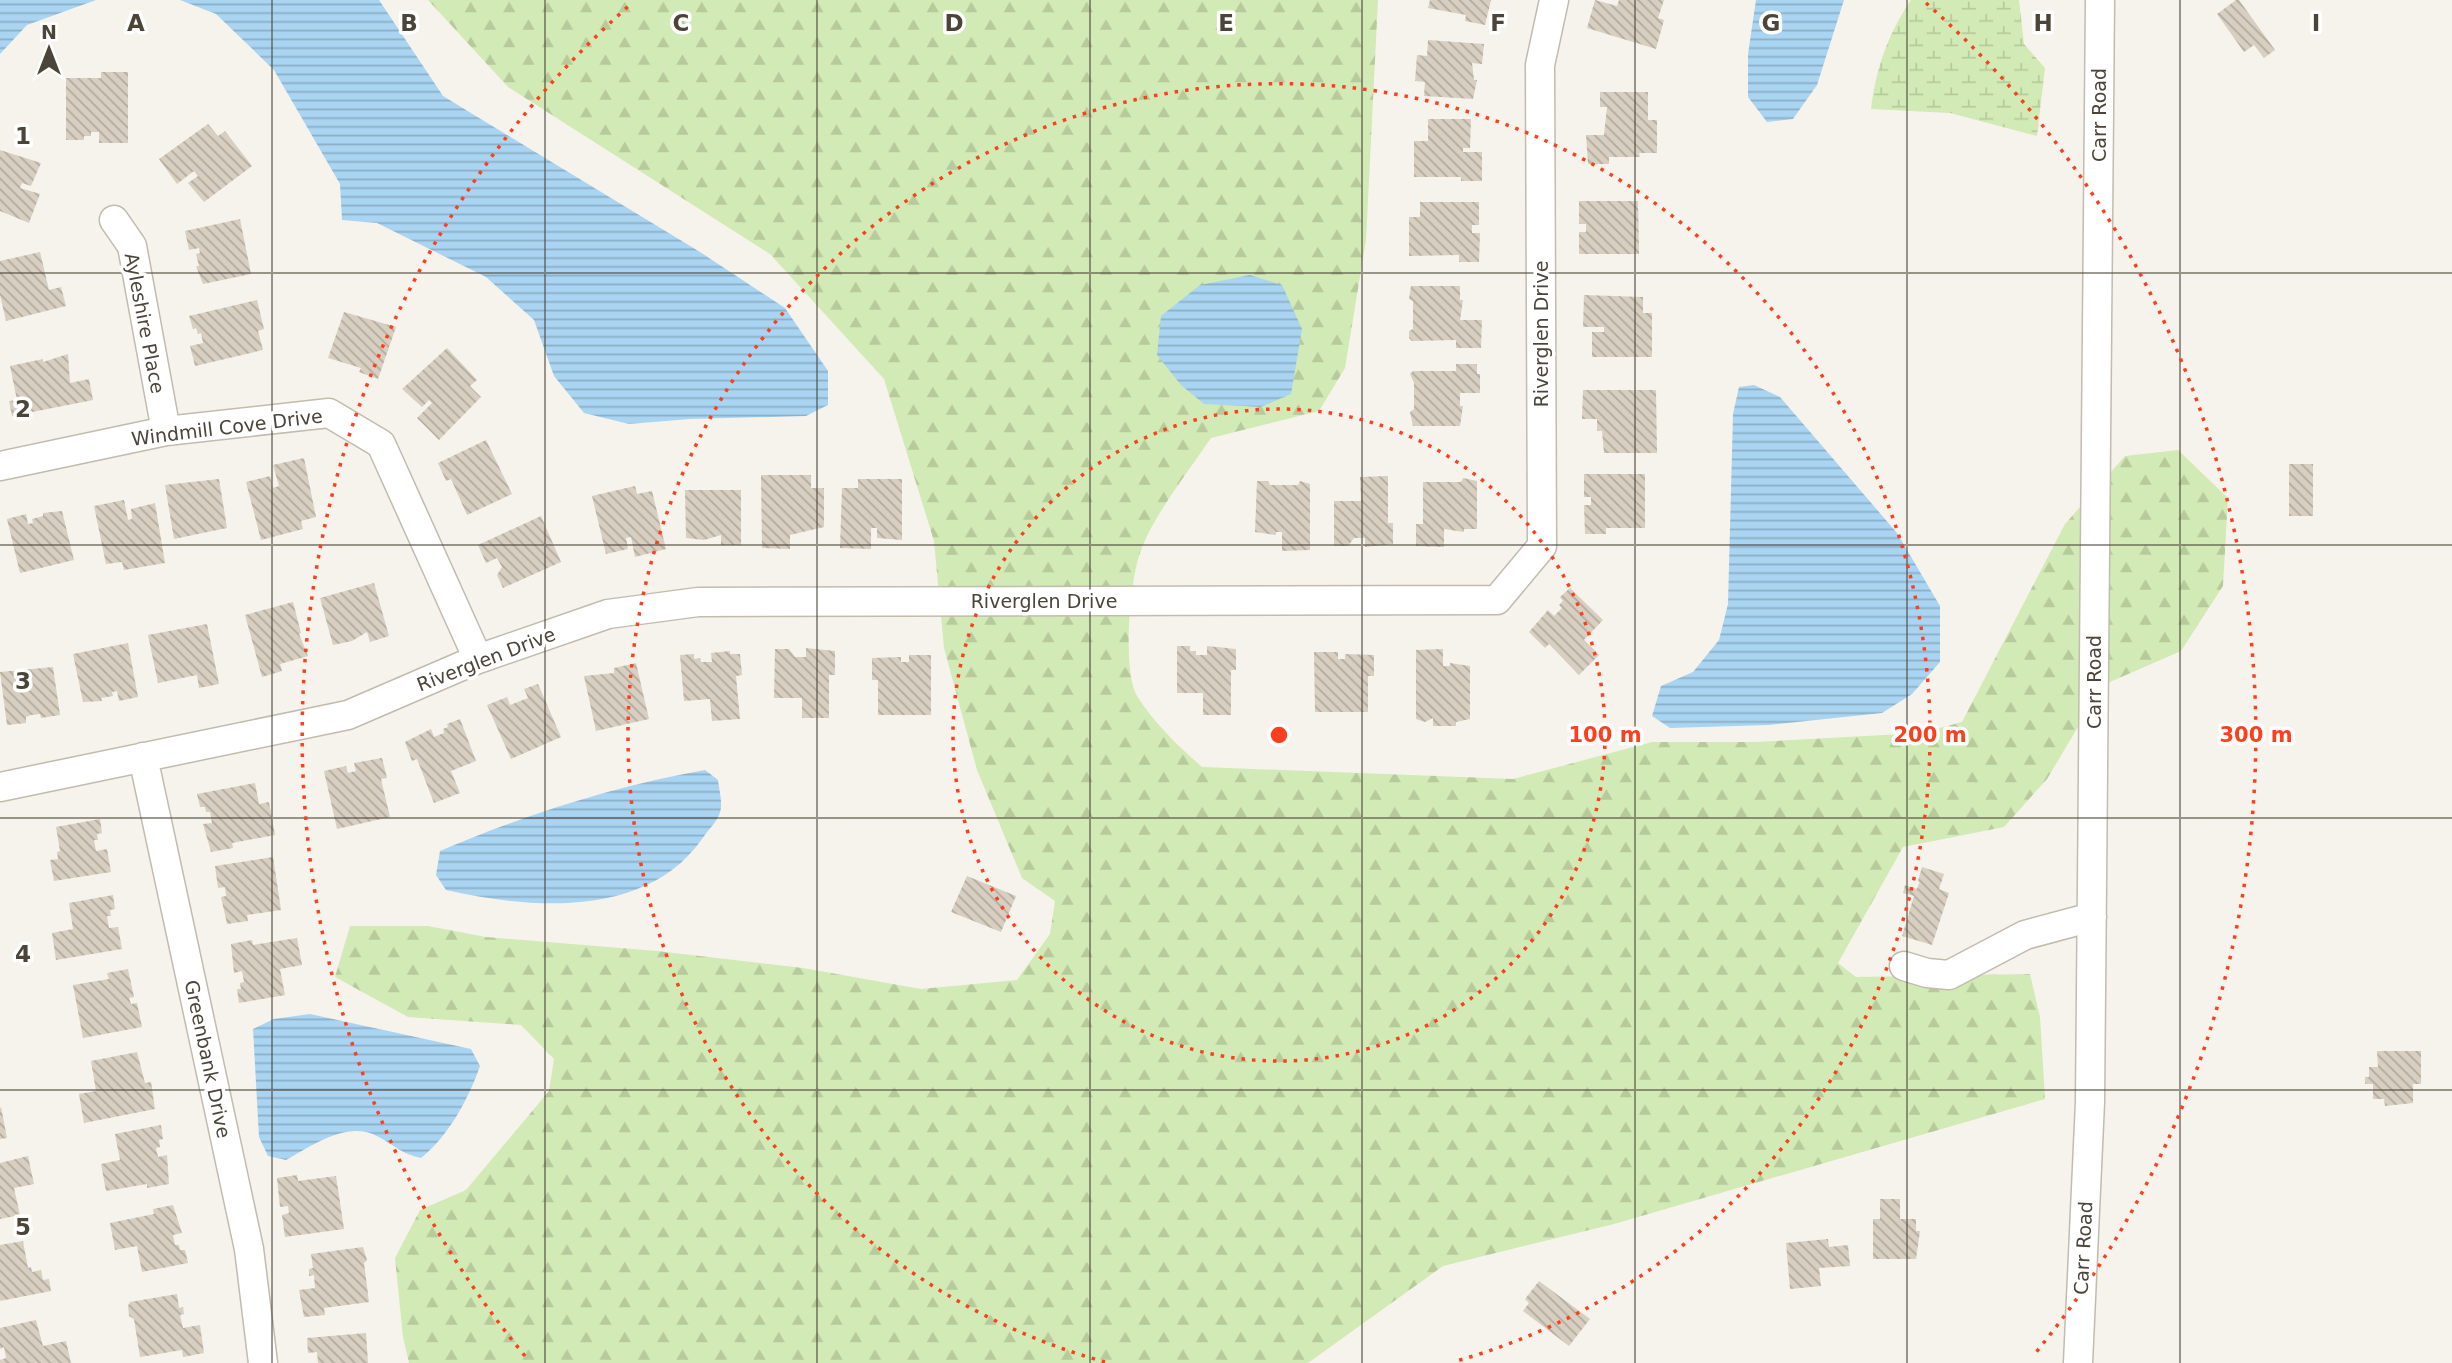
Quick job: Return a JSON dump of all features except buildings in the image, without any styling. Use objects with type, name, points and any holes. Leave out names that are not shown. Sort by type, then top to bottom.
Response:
[{"type":"street","name":"Riverglen Drive","points":[[0,786],[348,715],[478,659],[608,614],[698,602],[1497,600],[1542,546],[1540,65],[1554,0]]},
{"type":"street","name":"Carr Road","points":[[2078,1363],[2090,1102],[2100,0]]},
{"type":"street","name":"Ayleshire Place","points":[[114,220],[132,246],[166,430]]},
{"type":"street","name":"Windmill Cove Drive","points":[[0,466],[166,430],[329,412],[381,444],[478,659]]},
{"type":"street","name":"Greenbank Drive","points":[[143,757],[249,1249],[263,1363]]},
{"type":"street","points":[[1905,965],[1927,974],[1949,975],[2025,935],[2092,917]]},
{"type":"green space","points":[[428,0],[1378,0],[1366,240],[1345,368],[1319,411],[1211,438],[1153,525],[1136,566],[1129,625],[1132,684],[1151,716],[1202,767],[1513,779],[1652,742],[1755,742],[1921,733],[1962,722],[2065,524],[2125,456],[2178,450],[2228,498],[2223,586],[2181,651],[2103,685],[2047,779],[2004,827],[1903,847],[1838,963],[1856,977],[2030,974],[2040,1017],[2045,1099],[1614,1224],[1443,1266],[1308,1363],[409,1363],[403,1337],[395,1258],[420,1210],[466,1190],[549,1091],[554,1059],[521,1025],[408,1017],[335,977],[350,926],[428,926],[486,937],[657,951],[803,968],[921,989],[1017,980],[1050,934],[1055,901],[1022,878],[977,770],[944,648],[934,541],[884,379],[770,254],[508,87]]},
{"type":"green space","points":[[1911,0],[2019,0],[2024,44],[2045,68],[2037,136],[1950,113],[1871,109],[1884,52]]},
{"type":"water","points":[[0,0],[96,0],[27,25],[0,54]]},
{"type":"water","points":[[180,0],[379,0],[443,96],[700,252],[785,308],[828,371],[828,405],[806,416],[690,419],[629,424],[584,413],[554,376],[534,320],[486,277],[377,223],[342,220],[340,184],[274,70],[216,14]]},
{"type":"water","points":[[1756,0],[1844,0],[1817,85],[1793,119],[1767,122],[1748,97],[1748,54]]},
{"type":"water","points":[[1250,275],[1282,285],[1302,329],[1291,394],[1261,407],[1204,404],[1181,385],[1157,355],[1161,316],[1200,285]]},
{"type":"water","points":[[1754,385],[1780,397],[1897,533],[1940,606],[1940,662],[1912,694],[1882,713],[1769,725],[1670,728],[1652,716],[1661,686],[1693,672],[1719,640],[1728,604],[1733,414],[1739,387]]},
{"type":"water","points":[[705,770],[718,780],[721,805],[719,815],[678,865],[650,883],[619,895],[584,902],[549,903],[479,897],[446,890],[436,875],[440,851],[472,838],[604,793]]},
{"type":"water","points":[[310,1014],[471,1049],[480,1066],[470,1091],[449,1128],[421,1158],[403,1152],[377,1136],[354,1131],[318,1142],[286,1160],[268,1156],[259,1137],[253,1029],[274,1019]]}]
